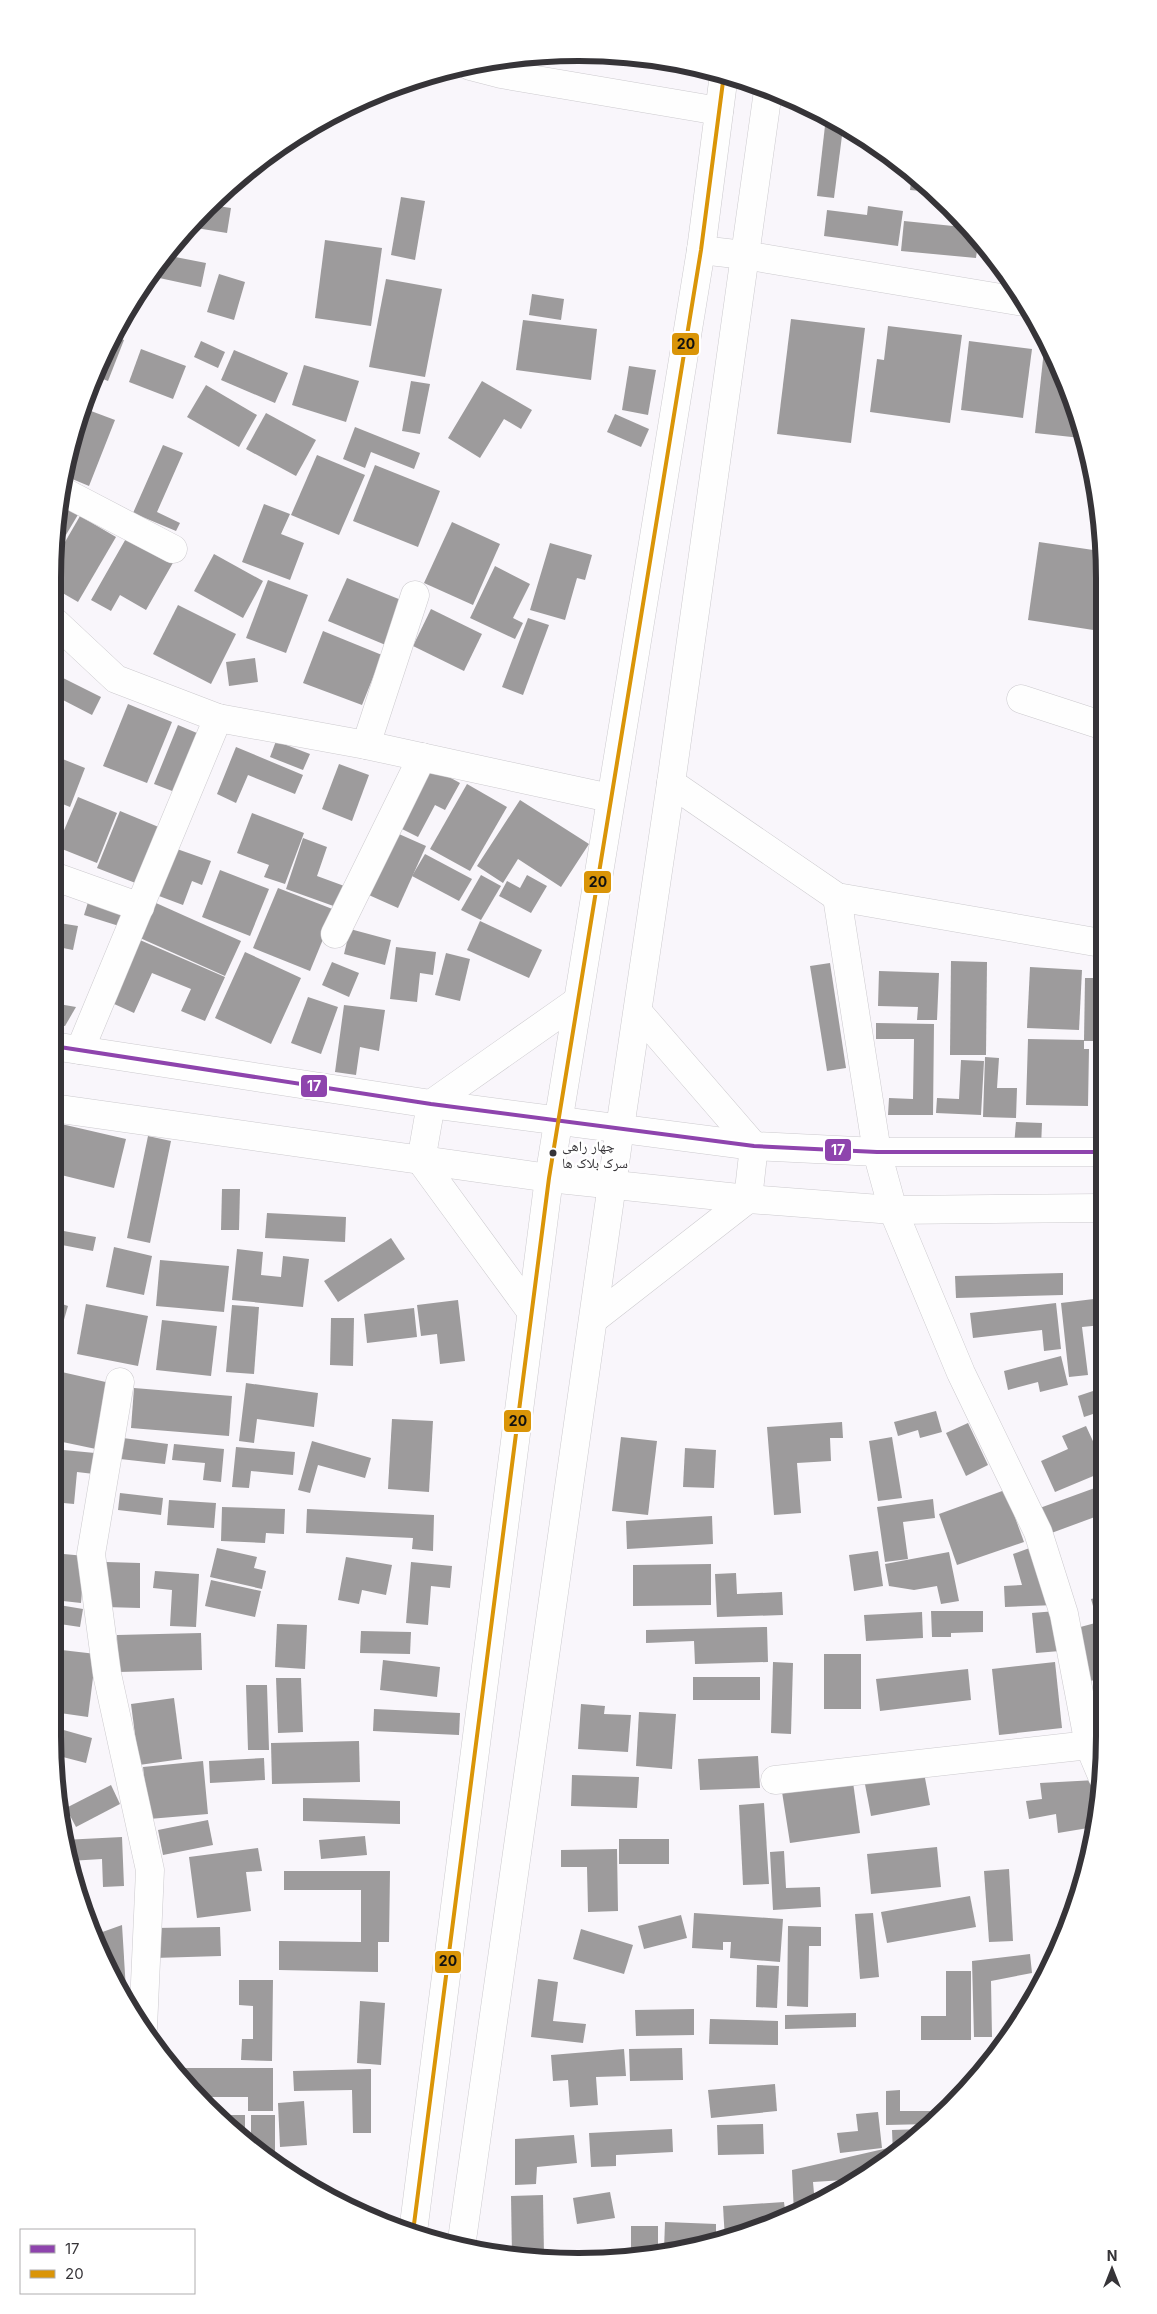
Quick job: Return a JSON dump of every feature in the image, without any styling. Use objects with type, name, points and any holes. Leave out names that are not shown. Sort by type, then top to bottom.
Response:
[{"type":"street","points":[[485,70],[719,111]]},
{"type":"street","points":[[414,2226],[530,1310],[557,1119],[701,250],[723,82]]},
{"type":"street","points":[[462,2239],[671,783],[767,98]]},
{"type":"street","points":[[701,250],[744,255],[1015,300]]},
{"type":"street","points":[[69,494],[173,549]]},
{"type":"street","points":[[366,746],[415,596]]},
{"type":"street","points":[[61,628],[116,679],[218,718],[422,757],[610,798]]},
{"type":"street","points":[[1022,698],[1096,723]]},
{"type":"street","points":[[80,1050],[218,718]]},
{"type":"street","points":[[335,934],[422,757]]},
{"type":"street","points":[[671,783],[838,897],[1096,942]]},
{"type":"street","points":[[61,879],[140,907]]},
{"type":"street","points":[[838,897],[877,1152],[893,1210],[961,1374],[1038,1532],[1064,1614],[1089,1745],[1095,1760]]},
{"type":"street","points":[[530,1310],[422,1161],[431,1104],[576,1002]]},
{"type":"street","points":[[594,1319],[748,1199],[754,1146],[638,1012]]},
{"type":"street","points":[[61,1047],[431,1104],[754,1146],[877,1152],[1096,1152]]},
{"type":"street","points":[[61,1109],[549,1178],[748,1199],[893,1210],[1096,1208]]},
{"type":"street","points":[[120,1382],[91,1554],[107,1674],[150,1870],[144,2015]]},
{"type":"street","points":[[775,1780],[1089,1745]]},
{"type":"building","points":[[825,125],[842,134],[834,198],[817,196]]},
{"type":"building","points":[[911,183],[921,191],[910,190]]},
{"type":"building","points":[[401,197],[425,201],[415,260],[391,255]]},
{"type":"building","points":[[220,206],[231,208],[227,233],[198,228]]},
{"type":"building","points":[[868,206],[903,211],[898,246],[824,236],[827,210],[867,215]]},
{"type":"building","points":[[904,221],[957,226],[977,249],[976,258],[901,251]]},
{"type":"building","points":[[325,240],[382,248],[371,326],[315,318]]},
{"type":"building","points":[[174,257],[206,263],[201,287],[158,278]]},
{"type":"building","points":[[219,274],[245,282],[234,320],[207,312]]},
{"type":"building","points":[[386,279],[442,289],[425,377],[369,367]]},
{"type":"building","points":[[532,294],[564,299],[561,320],[529,315]]},
{"type":"building","points":[[791,319],[865,328],[851,443],[777,434]]},
{"type":"building","points":[[523,320],[597,329],[591,380],[516,370]]},
{"type":"building","points":[[888,326],[962,335],[950,423],[870,412],[877,359],[884,360]]},
{"type":"building","points":[[121,339],[124,340],[108,381],[102,379]]},
{"type":"building","points":[[201,341],[225,352],[218,368],[194,357]]},
{"type":"building","points":[[969,341],[1032,349],[1023,418],[961,410]]},
{"type":"building","points":[[141,349],[186,366],[173,399],[129,382]]},
{"type":"building","points":[[234,350],[288,373],[275,403],[221,380]]},
{"type":"building","points":[[1044,354],[1068,412],[1076,437],[1035,433]]},
{"type":"building","points":[[304,365],[359,381],[346,422],[292,405]]},
{"type":"building","points":[[629,366],[656,370],[648,415],[622,410]]},
{"type":"building","points":[[411,381],[430,384],[420,434],[402,431]]},
{"type":"building","points":[[482,381],[532,410],[521,429],[504,419],[480,458],[448,438]]},
{"type":"building","points":[[206,385],[257,415],[239,447],[187,417]]},
{"type":"building","points":[[90,410],[115,420],[89,486],[71,478]]},
{"type":"building","points":[[266,413],[316,440],[296,476],[246,449]]},
{"type":"building","points":[[615,414],[649,429],[641,447],[607,432]]},
{"type":"building","points":[[355,427],[420,453],[414,469],[371,452],[365,468],[343,459]]},
{"type":"building","points":[[163,445],[183,453],[157,512],[180,523],[176,531],[133,513]]},
{"type":"building","points":[[317,455],[365,475],[339,535],[291,515]]},
{"type":"building","points":[[375,465],[440,491],[418,547],[353,521]]},
{"type":"building","points":[[264,504],[290,514],[281,534],[304,543],[290,580],[242,562]]},
{"type":"building","points":[[67,506],[79,513],[63,541]]},
{"type":"building","points":[[80,516],[116,537],[78,602],[61,592],[62,547]]},
{"type":"building","points":[[452,522],[500,544],[473,605],[424,583]]},
{"type":"building","points":[[128,535],[174,561],[146,610],[120,595],[111,611],[91,600]]},
{"type":"building","points":[[1039,542],[1095,550],[1096,630],[1028,620]]},
{"type":"building","points":[[550,543],[592,555],[585,580],[577,578],[565,620],[530,610]]},
{"type":"building","points":[[214,554],[263,581],[243,618],[194,591]]},
{"type":"building","points":[[495,566],[530,584],[513,618],[523,623],[515,639],[470,618]]},
{"type":"building","points":[[347,578],[406,602],[388,646],[328,621]]},
{"type":"building","points":[[268,580],[308,595],[286,653],[246,638]]},
{"type":"building","points":[[178,605],[236,634],[211,684],[153,654]]},
{"type":"building","points":[[431,609],[482,634],[464,671],[413,646]]},
{"type":"building","points":[[528,618],[549,625],[523,695],[502,687]]},
{"type":"building","points":[[323,631],[382,655],[362,705],[303,683]]},
{"type":"building","points":[[255,658],[258,682],[229,686],[226,662]]},
{"type":"building","points":[[61,677],[101,697],[92,715],[61,699]]},
{"type":"building","points":[[128,704],[172,722],[147,783],[103,766]]},
{"type":"building","points":[[178,725],[204,736],[180,794],[154,784]]},
{"type":"building","points":[[276,741],[310,754],[303,770],[270,757]]},
{"type":"building","points":[[236,747],[303,775],[295,794],[248,775],[236,803],[217,794]]},
{"type":"building","points":[[61,758],[85,768],[70,807],[61,803]]},
{"type":"building","points":[[339,764],[369,775],[352,821],[322,809]]},
{"type":"building","points":[[429,766],[460,783],[445,810],[435,805],[418,837],[396,826]]},
{"type":"building","points":[[467,784],[507,807],[470,871],[430,849]]},
{"type":"building","points":[[78,797],[117,813],[97,863],[61,849],[61,837]]},
{"type":"building","points":[[520,800],[589,844],[561,887],[518,859],[503,883],[477,866]]},
{"type":"building","points":[[120,811],[161,828],[138,884],[97,868]]},
{"type":"building","points":[[252,813],[304,833],[285,884],[264,877],[269,865],[237,853]]},
{"type":"building","points":[[390,830],[426,846],[398,908],[362,892]]},
{"type":"building","points":[[303,838],[327,847],[317,876],[347,887],[339,908],[286,889]]},
{"type":"building","points":[[177,849],[211,861],[202,885],[192,881],[183,905],[159,896]]},
{"type":"building","points":[[425,854],[472,879],[459,901],[412,876]]},
{"type":"building","points":[[220,870],[269,889],[250,936],[202,917]]},
{"type":"building","points":[[481,875],[501,886],[481,920],[461,910]]},
{"type":"building","points":[[527,875],[547,886],[531,913],[499,896],[507,881],[520,888]]},
{"type":"building","points":[[278,888],[335,910],[310,971],[253,948]]},
{"type":"building","points":[[89,899],[124,910],[119,926],[84,915]]},
{"type":"building","points":[[156,903],[241,941],[225,976],[140,938]]},
{"type":"building","points":[[480,921],[542,950],[529,978],[467,950]]},
{"type":"building","points":[[61,923],[78,926],[73,950],[61,948]]},
{"type":"building","points":[[350,929],[391,940],[385,965],[344,954]]},
{"type":"building","points":[[140,940],[225,977],[205,1021],[181,1011],[191,989],[152,973],[134,1013],[112,1003]]},
{"type":"building","points":[[396,947],[436,952],[433,975],[420,973],[417,1002],[390,999]]},
{"type":"building","points":[[245,952],[301,978],[271,1044],[215,1018]]},
{"type":"building","points":[[446,953],[470,959],[460,1001],[435,995]]},
{"type":"building","points":[[951,961],[987,962],[986,1055],[950,1055]]},
{"type":"building","points":[[332,962],[359,973],[349,997],[322,985]]},
{"type":"building","points":[[830,963],[846,1068],[827,1071],[810,966]]},
{"type":"building","points":[[1030,967],[1082,970],[1079,1030],[1027,1028]]},
{"type":"building","points":[[879,971],[939,973],[937,1020],[917,1020],[918,1007],[878,1006]]},
{"type":"building","points":[[1085,978],[1096,978],[1096,1041],[1084,1041]]},
{"type":"building","points":[[308,997],[338,1007],[321,1054],[291,1043]]},
{"type":"building","points":[[61,1004],[76,1007],[65,1026],[61,1026]]},
{"type":"building","points":[[344,1005],[385,1010],[379,1051],[360,1047],[356,1075],[335,1072]]},
{"type":"building","points":[[876,1023],[934,1024],[933,1115],[888,1115],[889,1098],[913,1099],[914,1039],[876,1039]]},
{"type":"building","points":[[1028,1039],[1084,1040],[1084,1049],[1089,1049],[1088,1106],[1026,1105]]},
{"type":"building","points":[[985,1057],[999,1058],[997,1088],[1017,1088],[1016,1118],[983,1117]]},
{"type":"building","points":[[961,1060],[984,1061],[981,1115],[936,1113],[937,1098],[959,1099]]},
{"type":"building","points":[[1016,1122],[1042,1123],[1041,1147],[1014,1146]]},
{"type":"building","points":[[61,1124],[126,1139],[114,1188],[61,1175]]},
{"type":"building","points":[[148,1136],[171,1141],[150,1243],[127,1238]]},
{"type":"building","points":[[222,1189],[240,1189],[239,1230],[221,1230]]},
{"type":"building","points":[[267,1213],[346,1217],[345,1242],[265,1238]]},
{"type":"building","points":[[61,1230],[96,1237],[93,1251],[62,1245],[61,1251]]},
{"type":"building","points":[[391,1238],[405,1259],[338,1302],[324,1281]]},
{"type":"building","points":[[114,1247],[152,1256],[144,1295],[106,1287]]},
{"type":"building","points":[[237,1249],[263,1252],[261,1275],[281,1277],[283,1256],[309,1259],[303,1307],[232,1300]]},
{"type":"building","points":[[160,1260],[229,1266],[224,1312],[156,1306]]},
{"type":"building","points":[[1063,1273],[1063,1295],[956,1298],[955,1276]]},
{"type":"building","points":[[1096,1299],[1096,1326],[1082,1327],[1088,1375],[1069,1377],[1061,1303]]},
{"type":"building","points":[[458,1300],[465,1361],[440,1364],[437,1334],[421,1336],[417,1305]]},
{"type":"building","points":[[1056,1303],[1061,1349],[1044,1351],[1042,1330],[973,1338],[970,1313]]},
{"type":"building","points":[[61,1304],[68,1306],[61,1330]]},
{"type":"building","points":[[86,1304],[148,1316],[138,1366],[77,1354]]},
{"type":"building","points":[[232,1305],[259,1307],[254,1374],[226,1372]]},
{"type":"building","points":[[414,1308],[417,1337],[367,1343],[364,1314]]},
{"type":"building","points":[[331,1318],[354,1318],[353,1366],[330,1365]]},
{"type":"building","points":[[162,1320],[217,1326],[211,1376],[156,1370]]},
{"type":"building","points":[[1061,1356],[1068,1385],[1040,1392],[1038,1382],[1008,1390],[1004,1371]]},
{"type":"building","points":[[61,1372],[110,1383],[96,1449],[61,1442]]},
{"type":"building","points":[[246,1383],[318,1393],[314,1427],[257,1419],[254,1443],[239,1441]]},
{"type":"building","points":[[134,1388],[232,1396],[229,1436],[131,1428]]},
{"type":"building","points":[[1096,1390],[1096,1413],[1084,1417],[1078,1396]]},
{"type":"building","points":[[936,1411],[942,1432],[920,1438],[918,1430],[898,1436],[894,1422]]},
{"type":"building","points":[[392,1419],[433,1421],[429,1492],[388,1489]]},
{"type":"building","points":[[842,1422],[843,1438],[830,1438],[831,1461],[797,1463],[801,1513],[774,1515],[767,1427]]},
{"type":"building","points":[[968,1423],[988,1465],[966,1476],[946,1433]]},
{"type":"building","points":[[1086,1426],[1096,1448],[1096,1475],[1055,1492],[1041,1461],[1068,1449],[1062,1436]]},
{"type":"building","points":[[621,1437],[657,1441],[648,1515],[612,1511]]},
{"type":"building","points":[[892,1437],[902,1498],[878,1501],[869,1441]]},
{"type":"building","points":[[123,1438],[168,1444],[165,1464],[120,1459]]},
{"type":"building","points":[[312,1441],[371,1458],[365,1478],[318,1465],[310,1493],[298,1490]]},
{"type":"building","points":[[174,1444],[224,1449],[221,1482],[203,1480],[205,1463],[172,1460]]},
{"type":"building","points":[[236,1447],[295,1452],[293,1475],[251,1471],[249,1488],[232,1487]]},
{"type":"building","points":[[685,1448],[716,1450],[714,1488],[683,1487]]},
{"type":"building","points":[[61,1450],[95,1453],[94,1474],[77,1472],[74,1504],[61,1503]]},
{"type":"building","points":[[1096,1488],[1096,1517],[1046,1535],[1037,1509]]},
{"type":"building","points":[[1005,1490],[1024,1542],[957,1565],[939,1514]]},
{"type":"building","points":[[120,1493],[163,1498],[161,1515],[118,1510]]},
{"type":"building","points":[[933,1499],[935,1518],[903,1522],[908,1559],[885,1562],[877,1507]]},
{"type":"building","points":[[169,1500],[216,1503],[214,1528],[167,1525]]},
{"type":"building","points":[[222,1507],[285,1509],[284,1534],[266,1533],[265,1543],[221,1541]]},
{"type":"building","points":[[307,1509],[434,1515],[433,1551],[412,1549],[413,1538],[306,1533]]},
{"type":"building","points":[[712,1516],[713,1544],[627,1549],[626,1521]]},
{"type":"building","points":[[1035,1546],[1056,1605],[1005,1607],[1004,1586],[1022,1585],[1013,1554]]},
{"type":"building","points":[[217,1548],[257,1557],[254,1568],[266,1571],[262,1589],[210,1577]]},
{"type":"building","points":[[878,1551],[883,1586],[854,1591],[849,1555]]},
{"type":"building","points":[[949,1552],[959,1601],[941,1604],[937,1586],[914,1590],[889,1586],[885,1564]]},
{"type":"building","points":[[61,1554],[85,1556],[81,1603],[61,1601]]},
{"type":"building","points":[[346,1557],[392,1565],[386,1595],[362,1590],[359,1604],[338,1600]]},
{"type":"building","points":[[106,1562],[140,1563],[140,1608],[105,1607]]},
{"type":"building","points":[[411,1562],[452,1566],[450,1588],[431,1586],[428,1625],[406,1623]]},
{"type":"building","points":[[711,1564],[711,1605],[633,1606],[633,1565]]},
{"type":"building","points":[[155,1571],[199,1574],[196,1627],[170,1626],[172,1590],[153,1588]]},
{"type":"building","points":[[736,1573],[737,1594],[782,1592],[783,1615],[717,1617],[715,1574]]},
{"type":"building","points":[[211,1580],[261,1591],[255,1617],[205,1606]]},
{"type":"building","points":[[1096,1598],[1096,1616],[1091,1599]]},
{"type":"building","points":[[61,1605],[83,1609],[80,1627],[61,1624]]},
{"type":"building","points":[[931,1611],[983,1611],[983,1632],[951,1633],[951,1637],[932,1637]]},
{"type":"building","points":[[1056,1611],[1060,1651],[1036,1653],[1032,1613]]},
{"type":"building","points":[[922,1612],[923,1638],[866,1641],[864,1615]]},
{"type":"building","points":[[1096,1623],[1096,1680],[1086,1682],[1073,1629]]},
{"type":"building","points":[[277,1624],[307,1625],[305,1669],[275,1667]]},
{"type":"building","points":[[767,1627],[768,1662],[695,1664],[694,1641],[646,1643],[646,1630]]},
{"type":"building","points":[[361,1631],[411,1632],[410,1654],[360,1653]]},
{"type":"building","points":[[201,1633],[202,1670],[118,1672],[117,1635]]},
{"type":"building","points":[[61,1650],[96,1654],[88,1717],[61,1713]]},
{"type":"building","points":[[824,1654],[861,1654],[861,1709],[824,1709]]},
{"type":"building","points":[[383,1660],[440,1667],[437,1697],[380,1690]]},
{"type":"building","points":[[773,1662],[793,1663],[791,1734],[771,1733]]},
{"type":"building","points":[[1055,1662],[1062,1728],[999,1735],[992,1669]]},
{"type":"building","points":[[968,1669],[971,1700],[880,1711],[876,1679]]},
{"type":"building","points":[[693,1677],[760,1677],[760,1700],[693,1700]]},
{"type":"building","points":[[276,1678],[301,1678],[303,1732],[278,1733]]},
{"type":"building","points":[[246,1685],[267,1685],[269,1750],[248,1750]]},
{"type":"building","points":[[174,1698],[182,1759],[139,1765],[131,1704]]},
{"type":"building","points":[[581,1704],[605,1706],[604,1714],[631,1715],[628,1752],[578,1749]]},
{"type":"building","points":[[374,1709],[460,1713],[459,1735],[373,1731]]},
{"type":"building","points":[[639,1712],[676,1714],[672,1769],[636,1766]]},
{"type":"building","points":[[61,1729],[92,1738],[86,1763],[62,1757]]},
{"type":"building","points":[[359,1741],[360,1782],[272,1784],[271,1743]]},
{"type":"building","points":[[758,1756],[760,1788],[700,1790],[698,1759]]},
{"type":"building","points":[[264,1758],[265,1780],[210,1783],[209,1761]]},
{"type":"building","points":[[203,1761],[208,1814],[149,1819],[143,1767]]},
{"type":"building","points":[[923,1767],[930,1805],[871,1816],[864,1779]]},
{"type":"building","points":[[572,1775],[639,1777],[637,1808],[571,1806]]},
{"type":"building","points":[[1094,1780],[1087,1828],[1058,1833],[1056,1814],[1029,1819],[1026,1801],[1042,1799],[1040,1783]]},
{"type":"building","points":[[853,1782],[860,1833],[790,1843],[782,1792]]},
{"type":"building","points":[[111,1785],[120,1804],[76,1827],[67,1808]]},
{"type":"building","points":[[303,1798],[400,1801],[400,1824],[303,1821]]},
{"type":"building","points":[[764,1803],[769,1884],[743,1885],[739,1805]]},
{"type":"building","points":[[208,1820],[213,1845],[163,1855],[158,1830]]},
{"type":"building","points":[[365,1836],[367,1855],[321,1859],[319,1840]]},
{"type":"building","points":[[122,1837],[124,1886],[103,1887],[102,1859],[77,1861],[72,1840]]},
{"type":"building","points":[[619,1839],[669,1839],[669,1864],[619,1864]]},
{"type":"building","points":[[937,1847],[941,1887],[871,1894],[867,1854]]},
{"type":"building","points":[[258,1848],[262,1871],[246,1872],[251,1911],[197,1918],[189,1857]]},
{"type":"building","points":[[617,1849],[618,1911],[588,1912],[587,1867],[561,1867],[561,1850]]},
{"type":"building","points":[[784,1851],[786,1888],[820,1887],[821,1907],[773,1910],[770,1852]]},
{"type":"building","points":[[1009,1869],[1013,1941],[989,1942],[984,1871]]},
{"type":"building","points":[[284,1871],[390,1871],[389,1942],[378,1942],[378,1972],[279,1970],[279,1941],[361,1942],[361,1890],[284,1890]]},
{"type":"building","points":[[970,1896],[976,1927],[887,1943],[881,1912]]},
{"type":"building","points":[[694,1913],[783,1919],[780,1962],[730,1958],[731,1942],[723,1942],[723,1950],[692,1948]]},
{"type":"building","points":[[873,1913],[879,1977],[860,1979],[855,1914]]},
{"type":"building","points":[[681,1915],[687,1938],[644,1949],[638,1926]]},
{"type":"building","points":[[122,1925],[126,1984],[115,1964],[101,1933]]},
{"type":"building","points":[[788,1926],[821,1927],[821,1946],[809,1946],[808,2007],[787,2006]]},
{"type":"building","points":[[220,1927],[221,1956],[154,1958],[154,1928]]},
{"type":"building","points":[[581,1929],[633,1945],[624,1974],[573,1959]]},
{"type":"building","points":[[1030,1954],[1032,1973],[991,1981],[992,2037],[974,2037],[972,1961]]},
{"type":"building","points":[[757,1965],[779,1966],[777,2008],[756,2007]]},
{"type":"building","points":[[946,1971],[971,1971],[971,2040],[921,2040],[921,2016],[946,2016]]},
{"type":"building","points":[[538,1979],[558,1982],[553,2021],[586,2024],[583,2043],[531,2037]]},
{"type":"building","points":[[239,1980],[273,1980],[272,2061],[241,2060],[242,2039],[253,2039],[253,2006],[239,2005]]},
{"type":"building","points":[[360,2001],[385,2003],[381,2065],[357,2063]]},
{"type":"building","points":[[694,2009],[694,2035],[636,2036],[635,2010]]},
{"type":"building","points":[[856,2013],[856,2027],[785,2029],[785,2015]]},
{"type":"building","points":[[710,2019],[778,2021],[778,2045],[709,2044]]},
{"type":"building","points":[[682,2048],[683,2080],[630,2081],[629,2049]]},
{"type":"building","points":[[624,2049],[626,2076],[596,2077],[598,2105],[570,2107],[568,2080],[553,2081],[551,2055]]},
{"type":"building","points":[[183,2068],[273,2068],[273,2111],[248,2111],[248,2097],[209,2097]]},
{"type":"building","points":[[371,2069],[371,2133],[353,2133],[352,2090],[294,2091],[293,2071]]},
{"type":"building","points":[[775,2084],[777,2111],[711,2118],[708,2090]]},
{"type":"building","points":[[900,2090],[900,2111],[934,2111],[920,2124],[886,2125],[886,2091]]},
{"type":"building","points":[[304,2101],[307,2145],[280,2147],[278,2103]]},
{"type":"building","points":[[878,2112],[882,2148],[840,2153],[837,2133],[858,2131],[856,2114]]},
{"type":"building","points":[[228,2115],[245,2115],[245,2131]]},
{"type":"building","points":[[251,2115],[275,2115],[275,2154],[251,2135]]},
{"type":"building","points":[[763,2124],[764,2154],[718,2155],[717,2125]]},
{"type":"building","points":[[672,2129],[673,2152],[616,2155],[616,2166],[591,2167],[589,2133]]},
{"type":"building","points":[[913,2129],[893,2146],[892,2130]]},
{"type":"building","points":[[574,2135],[577,2163],[537,2167],[536,2184],[515,2185],[515,2139]]},
{"type":"building","points":[[888,2148],[866,2166],[842,2180],[813,2182],[814,2195],[794,2205],[792,2170]]},
{"type":"building","points":[[610,2192],[615,2218],[577,2224],[573,2198]]},
{"type":"building","points":[[543,2195],[544,2252],[512,2248],[511,2196]]},
{"type":"building","points":[[784,2202],[785,2209],[724,2231],[723,2206]]},
{"type":"building","points":[[665,2222],[716,2224],[716,2234],[664,2245]]},
{"type":"building","points":[[631,2226],[658,2226],[658,2246],[631,2250]]},
{"type":"transit line","name":"20","points":[[414,2226],[549,1178],[701,250],[723,82]]},
{"type":"transit line","name":"17","points":[[61,1047],[431,1104],[754,1146],[877,1152],[1096,1152]]},
{"type":"place","name":"چهار راهی سرک بلاک ها","points":[[553,1153]]}]
